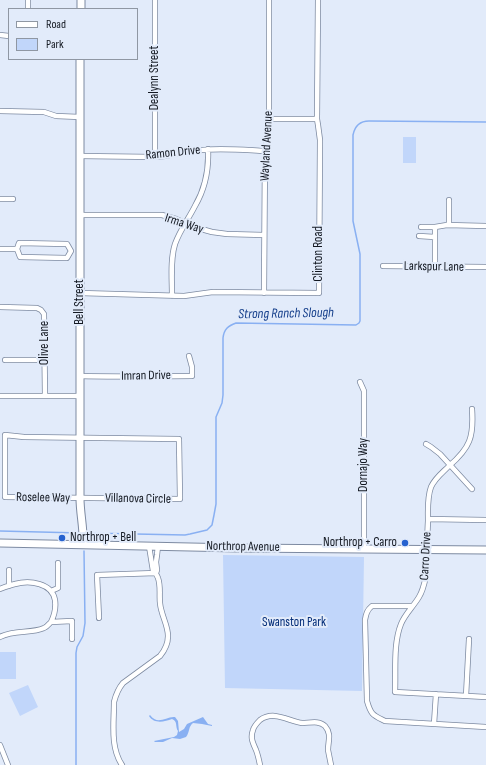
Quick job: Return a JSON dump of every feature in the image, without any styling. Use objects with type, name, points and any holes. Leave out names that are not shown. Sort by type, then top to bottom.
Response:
[{"type":"street","name":"Dealynn Street","points":[[155,0],[155,157]]},
{"type":"street","name":"Wayland Avenue","points":[[264,293],[265,151],[269,132],[269,0]]},
{"type":"street","name":"Clinton Road","points":[[80,293],[184,296],[213,292],[319,293],[320,140],[317,119],[318,0]]},
{"type":"street","name":"Bell Street","points":[[80,60],[80,508],[83,544]]},
{"type":"street","points":[[0,111],[44,112],[56,116],[80,117]]},
{"type":"street","points":[[269,119],[317,119]]},
{"type":"street","name":"Ramon Drive","points":[[80,156],[155,157],[208,149],[265,151]]},
{"type":"street","points":[[172,296],[173,253],[177,239],[196,204],[204,184],[208,164],[208,149]]},
{"type":"street","points":[[0,199],[13,199]]},
{"type":"street","points":[[449,200],[450,225]]},
{"type":"street","name":"Irma Way","points":[[80,214],[162,215],[202,230],[212,232],[227,234],[264,234]]},
{"type":"street","points":[[421,227],[450,225],[486,226]]},
{"type":"street","points":[[435,227],[435,267]]},
{"type":"street","points":[[419,236],[435,237]]},
{"type":"street","points":[[19,244],[67,244],[71,251],[67,258],[20,257],[17,249],[19,244]]},
{"type":"street","points":[[0,249],[17,249]]},
{"type":"street","points":[[71,251],[80,251]]},
{"type":"street","name":"Larkspur Lane","points":[[383,266],[486,267]]},
{"type":"street","name":"Olive Lane","points":[[0,307],[34,307],[39,308],[43,312],[45,316],[45,396]]},
{"type":"street","name":"Imran Drive","points":[[80,376],[192,376],[191,360],[189,356]]},
{"type":"street","points":[[5,360],[45,360]]},
{"type":"street","name":"Dornajo Way","points":[[360,382],[364,391],[364,548]]},
{"type":"street","points":[[0,396],[80,396]]},
{"type":"street","name":"Carro Drive","points":[[472,409],[473,423],[471,437],[467,447],[463,453],[438,477],[431,489],[428,499],[427,571],[424,587],[419,598],[402,621],[397,636],[395,692],[486,697]]},
{"type":"street","name":"Roselee Way","points":[[80,438],[5,436],[5,497],[80,498]]},
{"type":"street","name":"Villanova Circle","points":[[80,438],[179,439],[180,499],[80,498]]},
{"type":"street","points":[[426,444],[437,451],[472,489]]},
{"type":"street","points":[[428,519],[486,520]]},
{"type":"street","name":"Northrop Avenue","points":[[0,543],[238,548],[486,550]]},
{"type":"street","points":[[149,546],[154,562]]},
{"type":"street","points":[[122,765],[117,755],[114,742],[115,695],[123,683],[164,652],[168,642],[167,629],[160,604],[159,579],[153,571],[154,562],[158,555],[158,546]]},
{"type":"street","points":[[51,591],[58,588],[58,562]]},
{"type":"street","points":[[9,570],[9,586]]},
{"type":"street","points":[[99,618],[97,575],[156,573]]},
{"type":"street","points":[[0,589],[21,583],[36,583],[45,586],[51,591],[56,606],[51,622],[46,627],[38,630],[13,632],[0,636]]},
{"type":"street","points":[[412,606],[372,606],[368,610],[365,620],[367,701],[370,712],[376,717],[385,721],[486,727]]},
{"type":"street","points":[[51,622],[72,621],[72,640]]},
{"type":"street","points":[[466,696],[469,639]]},
{"type":"street","points":[[434,724],[436,694]]},
{"type":"street","points":[[260,765],[259,757],[252,740],[252,732],[254,726],[260,720],[273,716],[300,722],[318,723],[324,726],[330,735],[328,747],[331,765]]},
{"type":"street","points":[[0,745],[8,765]]},
{"type":"street","points":[[0,762],[6,760]]},
{"type":"green space","points":[[403,137],[416,137],[416,163],[403,163]]},
{"type":"green space","name":"Swanston Park","points":[[223,555],[364,557],[362,691],[225,688]]},
{"type":"green space","points":[[0,652],[16,652],[16,679],[0,679]]},
{"type":"green space","points":[[28,685],[38,707],[20,716],[9,693]]},
{"type":"water","points":[[150,715],[156,720],[175,717],[178,721],[179,732],[184,729],[187,724],[203,717],[208,724],[212,726],[193,723],[190,726],[186,737],[180,739],[172,738],[163,742],[155,742],[154,741],[174,737],[177,735],[178,731],[174,720],[156,721],[151,719],[149,716]]},
{"type":"waterway","name":"Strong Ranch Slough","points":[[86,533],[185,535],[207,530],[212,525],[216,504],[216,417],[222,403],[223,395],[223,338],[225,330],[236,323],[356,325],[359,323],[360,254],[353,221],[353,135],[358,124],[369,121],[486,122]]},
{"type":"waterway","name":"Strong Ranch Slough","points":[[0,531],[80,533]]},
{"type":"waterway","name":"Strong Ranch Slough","points":[[71,533],[76,537]]},
{"type":"waterway","points":[[76,765],[76,653],[77,647],[83,636],[85,623],[84,551]]},
{"type":"place","name":"Northrop + Bell","points":[[62,538]]},
{"type":"place","name":"Northrop + Carro","points":[[405,543]]}]
